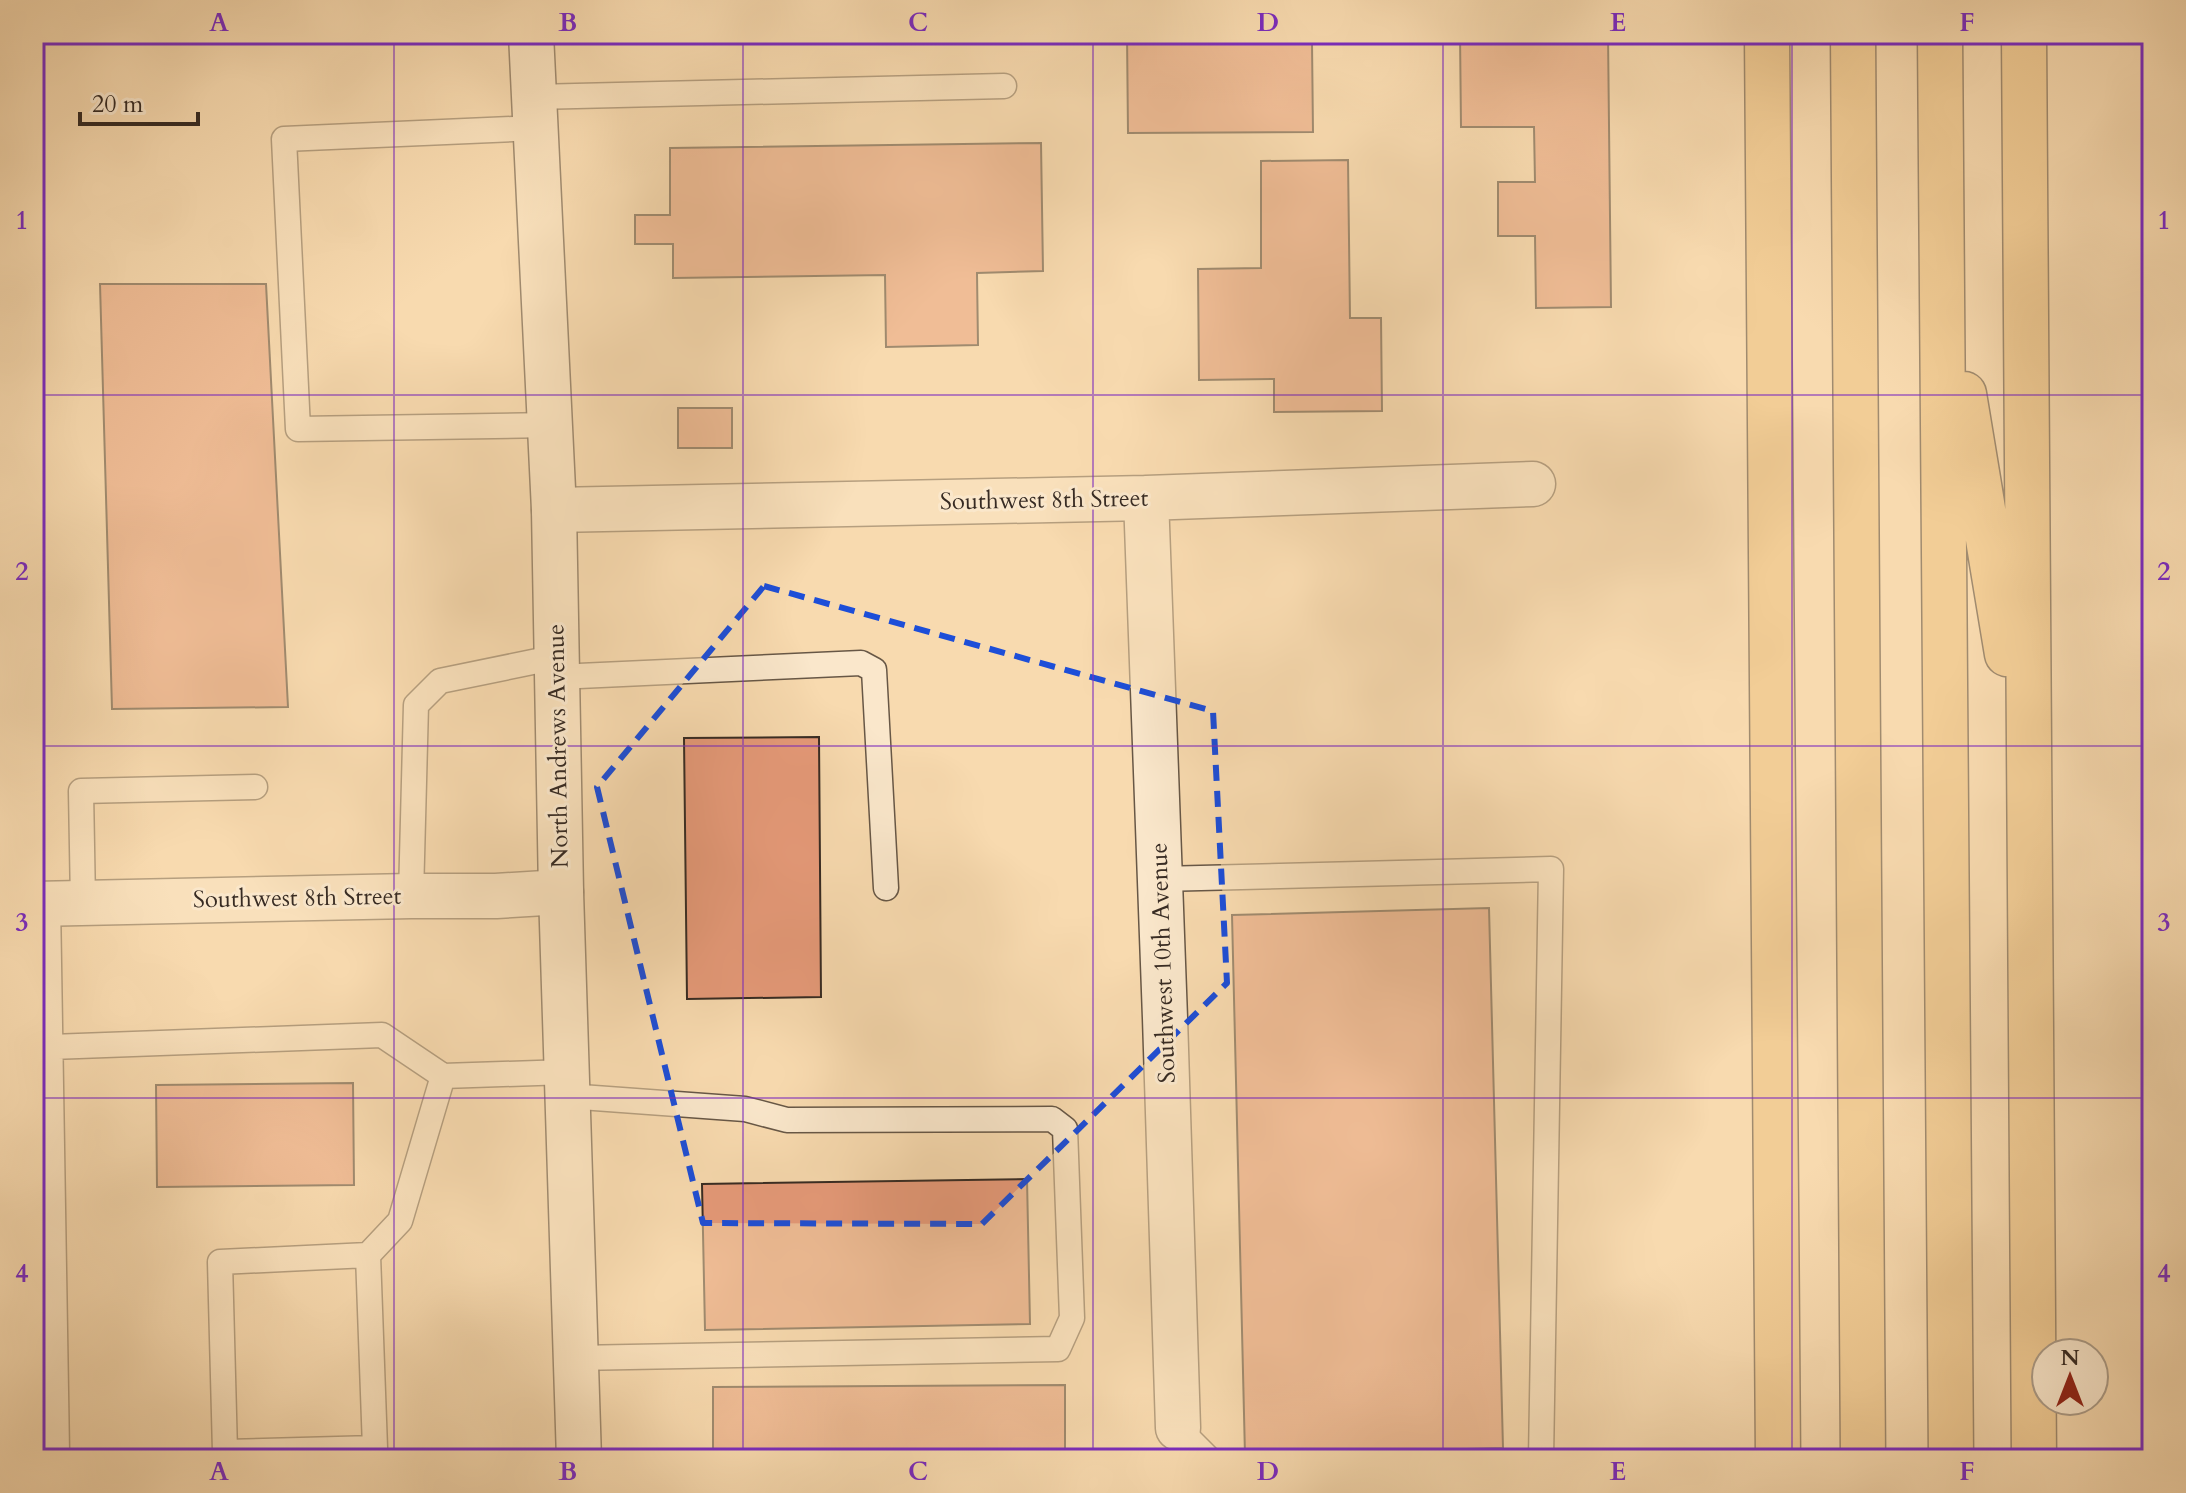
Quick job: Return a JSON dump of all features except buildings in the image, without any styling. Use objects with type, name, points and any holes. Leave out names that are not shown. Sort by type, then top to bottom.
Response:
[{"type":"highway","points":[[1767,34],[1778,1459]]},
{"type":"highway","points":[[1853,34],[1863,1459]]},
{"type":"highway","points":[[1940,34],[1951,1459]]},
{"type":"highway","points":[[2024,34],[2034,1459]]},
{"type":"highway","points":[[1942,257],[2030,791]]},
{"type":"street","name":"North Andrews Avenue","points":[[531,34],[554,510],[561,892],[579,1459]]},
{"type":"street","name":"Southwest 8th Street","points":[[554,510],[1146,498],[1533,484]]},
{"type":"street","name":"Southwest 10th Avenue","points":[[1146,498],[1178,1428]]},
{"type":"street","name":"Southwest 8th Street","points":[[55,903],[496,896],[561,892]]},
{"type":"lane","points":[[550,425],[298,429],[284,139],[535,113],[1004,86]]},
{"type":"lane","points":[[411,896],[416,705],[440,681],[557,667],[861,663],[874,670],[886,888]]},
{"type":"lane","points":[[34,1453],[57,1452],[51,1047],[55,903],[81,791],[255,787]]},
{"type":"lane","points":[[1160,879],[1551,869],[1541,1459]]},
{"type":"lane","points":[[51,1047],[382,1035],[443,1076],[567,1084],[745,1109],[787,1120],[1052,1119],[1065,1129],[1072,1318],[1058,1349],[575,1358]]},
{"type":"lane","points":[[368,1255],[375,1448],[225,1452],[220,1262],[368,1255],[400,1221],[443,1076]]},
{"type":"lane","points":[[1178,1428],[1209,1459]]},
{"type":"highlighted area","points":[[764,586],[1213,711],[1227,983],[982,1224],[703,1223],[597,787]]}]
